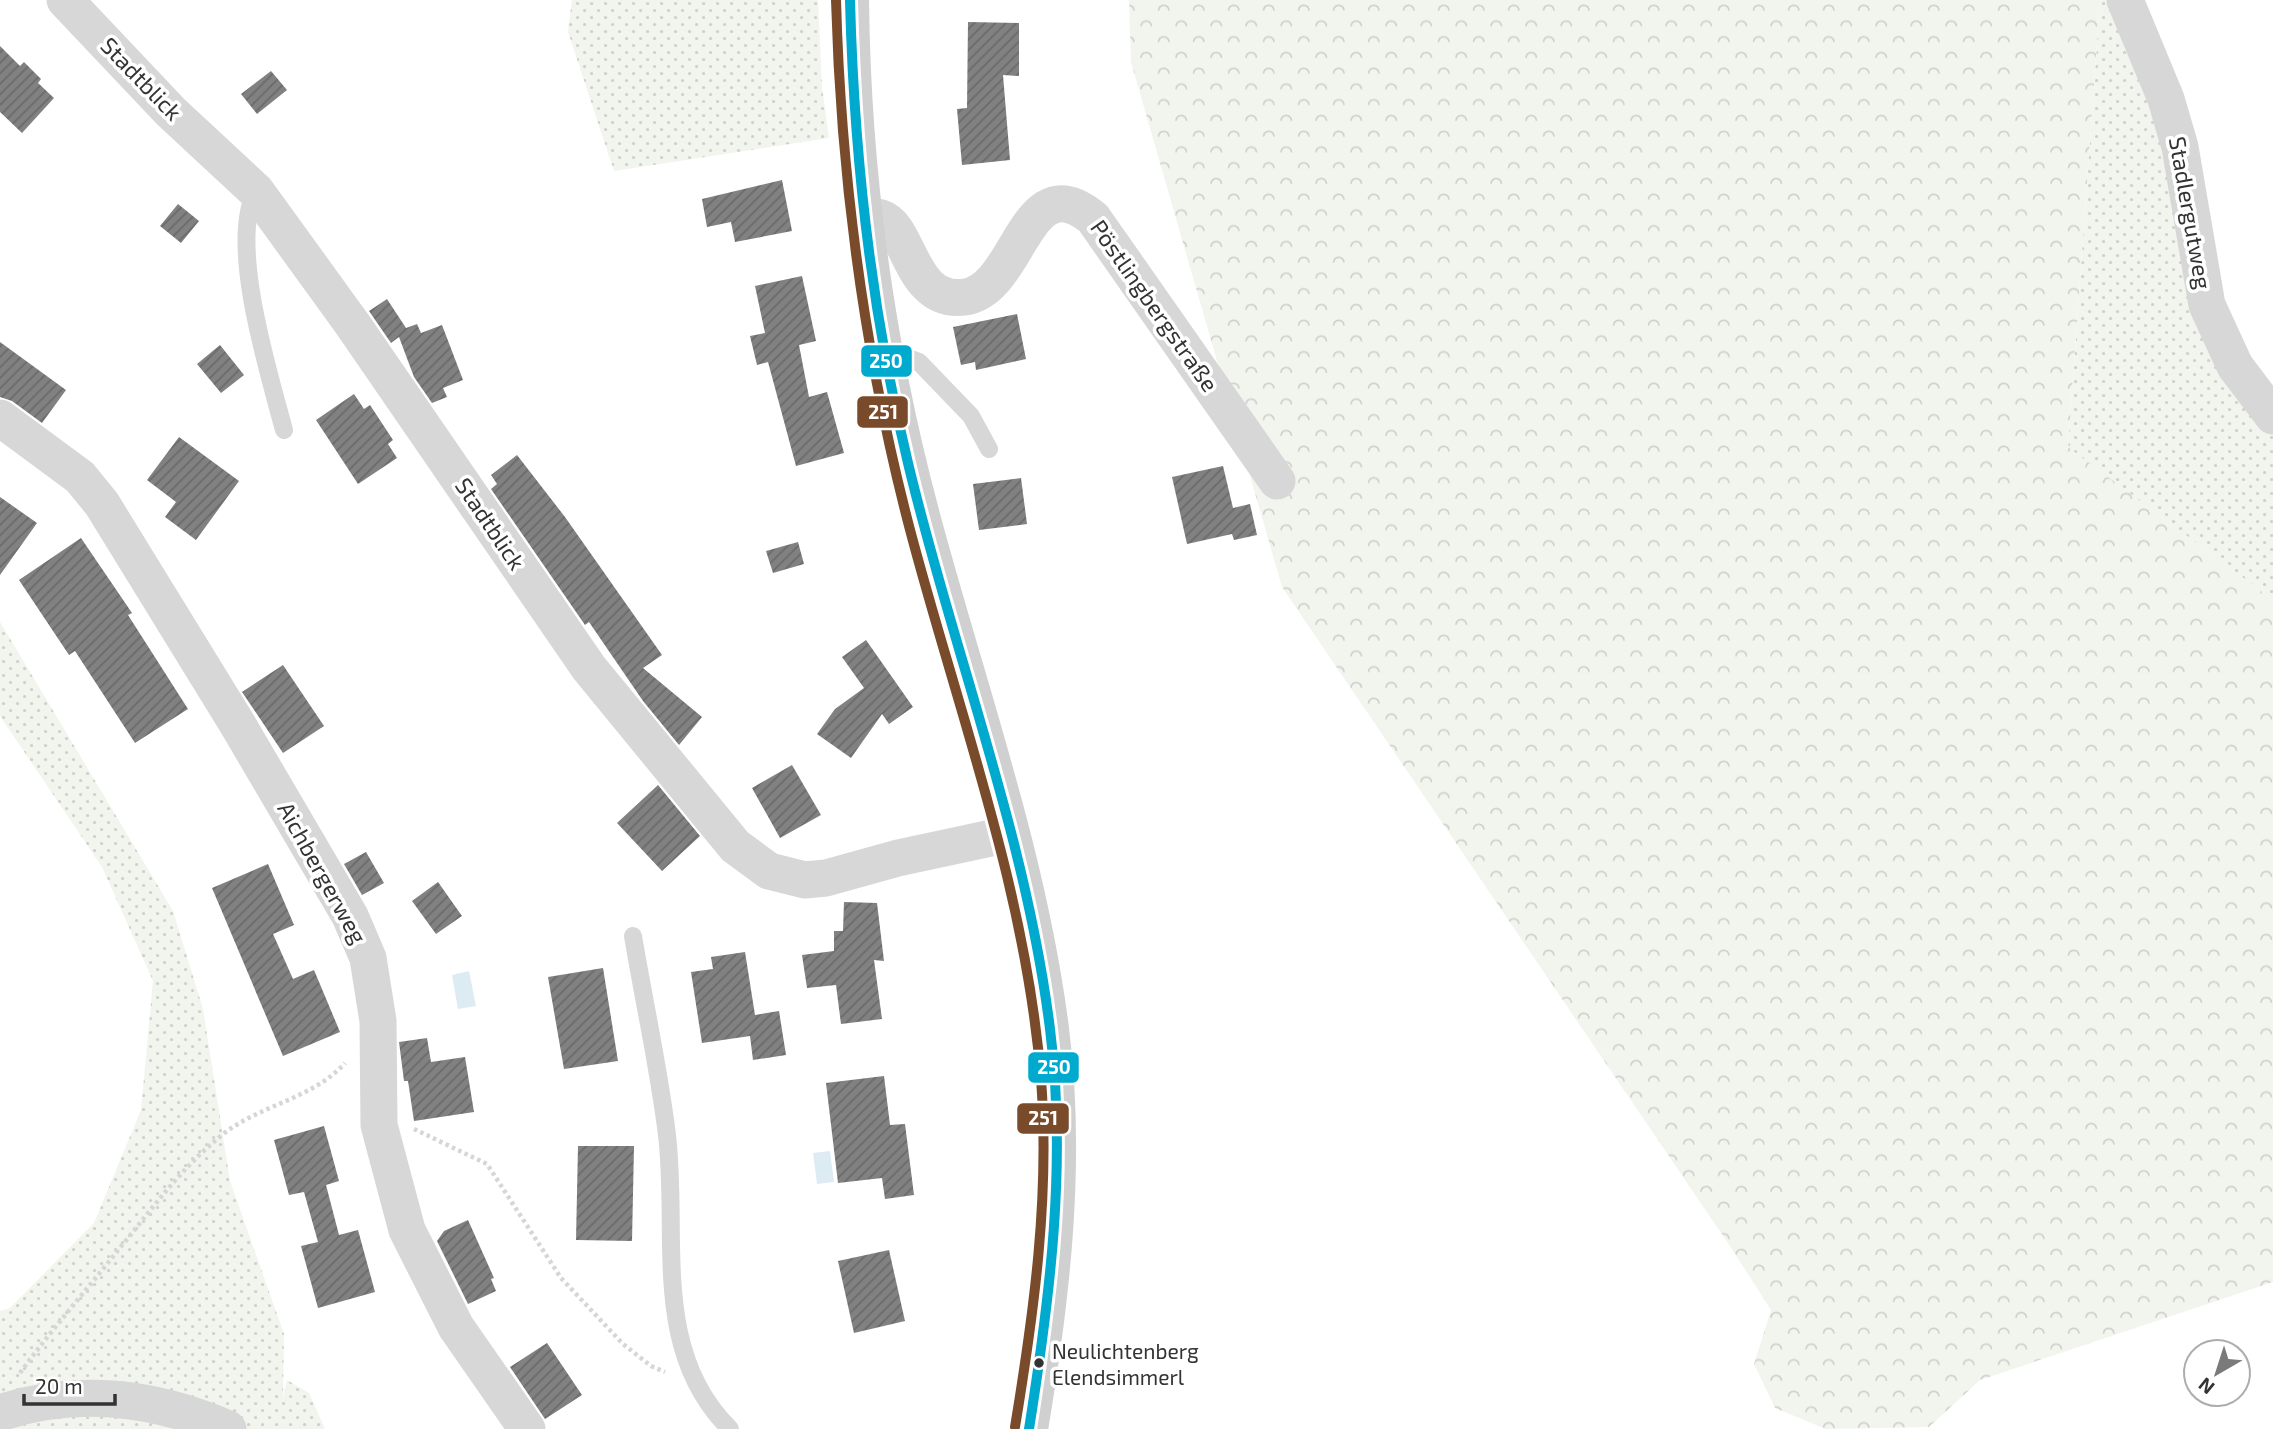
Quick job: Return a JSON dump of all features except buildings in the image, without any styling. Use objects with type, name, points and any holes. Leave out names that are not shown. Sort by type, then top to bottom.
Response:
[{"type":"main road","points":[[850,0],[851,67],[864,217],[886,350],[923,524],[1002,836],[1044,989],[1057,1115],[1050,1280],[1029,1429]]},
{"type":"street","name":"Stadtblick","points":[[65,0],[171,112],[256,191],[353,325],[589,668],[735,846],[769,871],[805,880],[826,878],[898,858],[1002,836]]},
{"type":"street","name":"Stadlergutweg","points":[[2125,0],[2166,99],[2180,147],[2207,305],[2235,366],[2273,415]]},
{"type":"street","name":"Pöstlingbergstraße","points":[[864,217],[882,218],[891,225],[917,271],[930,287],[947,296],[964,298],[982,292],[994,283],[1036,217],[1050,206],[1065,202],[1080,207],[1093,218],[1278,481]]},
{"type":"street","name":"Aichbergerweg","points":[[0,418],[80,477],[126,540],[349,916],[368,958],[379,1021],[379,1125],[398,1201],[413,1245],[456,1327],[527,1429]]},
{"type":"street","points":[[6,1398],[123,1399],[167,1408],[228,1429]]},
{"type":"lane","points":[[256,191],[248,205],[248,270],[264,351],[284,430]]},
{"type":"lane","points":[[886,350],[919,362],[971,416],[989,449]]},
{"type":"lane","points":[[633,936],[667,1135],[674,1309],[685,1360],[693,1378],[704,1398],[730,1429]]},
{"type":"path","points":[[6,1398],[54,1326],[163,1192],[201,1154],[244,1120],[336,1072],[379,1021]]},
{"type":"path","points":[[379,1125],[404,1125],[487,1164],[561,1278],[603,1324],[651,1366],[680,1377],[693,1378]]},
{"type":"green space","points":[[572,0],[818,0],[822,87],[829,138],[614,171],[568,32]]},
{"type":"green space","points":[[1129,0],[2100,0],[2068,447],[2273,600],[2273,1282],[1980,1380],[1929,1427],[1826,1429],[1775,1408],[1754,1364],[1771,1310],[1282,587],[1131,62]]},
{"type":"green space","points":[[2100,0],[2121,0],[2163,109],[2203,313],[2273,426],[2273,600],[2068,448]]},
{"type":"green space","points":[[0,622],[173,911],[203,1009],[230,1181],[284,1334],[283,1398],[287,1380],[309,1393],[325,1429],[0,1429],[0,1311],[10,1308],[94,1223],[141,1110],[153,981],[102,867],[0,716]]},
{"type":"shaded area","points":[[469,971],[476,1006],[458,1009],[452,975]]},
{"type":"shaded area","points":[[830,1151],[834,1182],[817,1184],[813,1153]]},
{"type":"transit line","name":"251","points":[[836,0],[849,199],[879,396],[909,526],[1005,869],[1033,1008],[1043,1123],[1042,1210],[1034,1297],[1015,1427]]},
{"type":"transit line","name":"250","points":[[850,0],[860,175],[874,291],[895,406],[926,534],[987,744],[1024,885],[1050,1029],[1057,1129],[1054,1230],[1044,1330],[1029,1429]]},
{"type":"place","name":"Neulichtenberg Elendsimmerl","points":[[1039,1363]]}]
